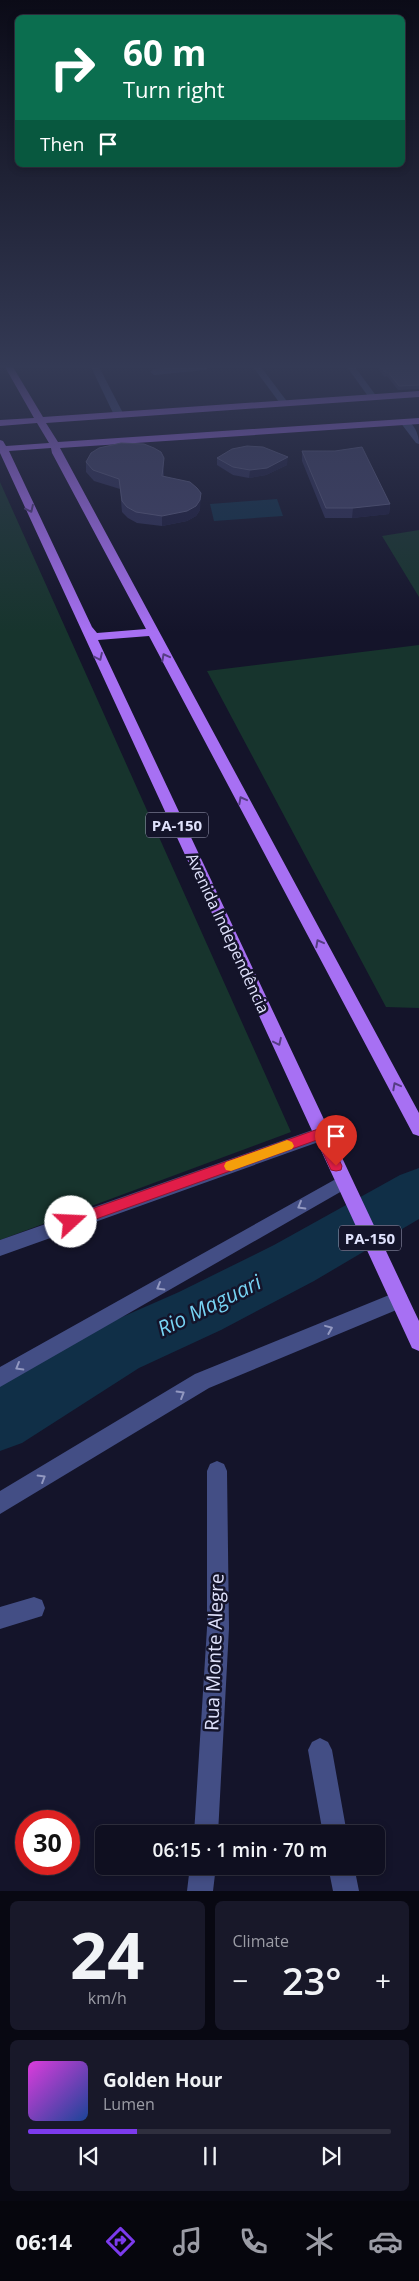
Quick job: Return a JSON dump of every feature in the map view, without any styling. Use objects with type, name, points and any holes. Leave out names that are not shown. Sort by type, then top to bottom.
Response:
[{"type":"main road","name":"Avenida Independência","points":[[5,455],[419,1342]]},
{"type":"main road","points":[[58,455],[419,1129]]},
{"type":"main road","points":[[85,627],[94,636],[108,637],[152,632]]},
{"type":"street","points":[[0,1248],[321,1134]]},
{"type":"street","points":[[0,1378],[343,1182]]},
{"type":"street","points":[[0,1503],[202,1381],[400,1300]]},
{"type":"street","name":"Rua Monte Alegre","points":[[207,1825],[218,1628],[217,1471]]},
{"type":"street","points":[[0,1618],[34,1608]]},
{"type":"street","points":[[320,1750],[333,1825]]},
{"type":"street","points":[[200,1891],[202,1875]]},
{"type":"street","points":[[343,1875],[346,1891]]},
{"type":"green space","points":[[0,482],[291,1132],[0,1240]]},
{"type":"green space","points":[[419,530],[419,597],[382,536]]},
{"type":"green space","points":[[419,645],[419,1008],[386,1007],[207,671]]},
{"type":"water","points":[[277,499],[283,516],[214,521],[210,504]]},
{"type":"building","points":[[90,455],[163,455],[162,476],[190,482],[201,493],[200,500],[196,506],[187,511],[162,516],[136,512],[127,507],[122,501],[119,479],[93,470],[86,462]]},
{"type":"building","points":[[222,455],[284,455],[288,457],[267,468],[250,470],[233,467],[217,458]]},
{"type":"building","points":[[304,455],[366,455],[390,504],[353,508],[326,508]]},
{"type":"waterway","name":"Rio Maguari","points":[[0,1421],[118,1348],[200,1311],[294,1263],[419,1191]]},
{"type":"slow traffic","points":[[231,1166],[287,1146]]},
{"type":"route","points":[[71,1222],[321,1134],[336,1166]]}]
